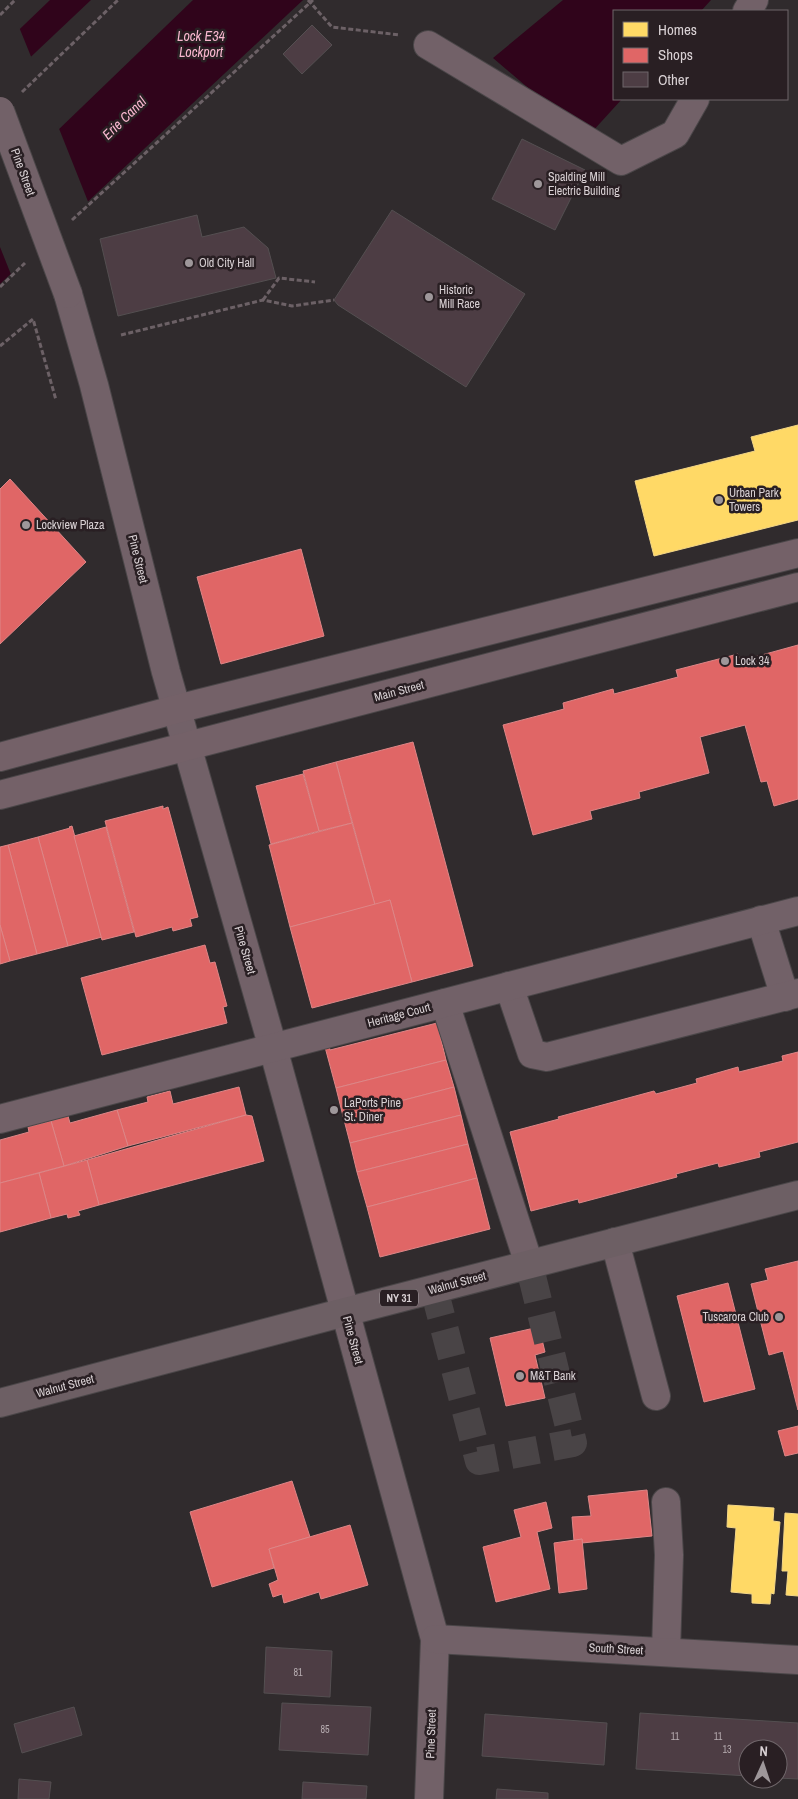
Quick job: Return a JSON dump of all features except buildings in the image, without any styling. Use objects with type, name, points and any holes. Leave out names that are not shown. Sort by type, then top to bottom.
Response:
[{"type":"highway","name":"Walnut Street","points":[[0,1403],[529,1264],[798,1196]]},
{"type":"main road","points":[[0,757],[177,709],[798,553]]},
{"type":"main road","name":"Main Street","points":[[0,795],[798,587]]},
{"type":"street","points":[[428,45],[621,162],[675,134],[694,100]]},
{"type":"street","name":"Pine Street","points":[[0,111],[68,294],[94,385],[166,672],[273,1048],[435,1639],[429,1799]]},
{"type":"street","name":"Heritage Court","points":[[0,1120],[798,910]]},
{"type":"street","points":[[509,986],[532,1054],[547,1057],[792,995],[762,920]]},
{"type":"street","points":[[445,1003],[529,1264]]},
{"type":"street","points":[[616,1242],[656,1396]]},
{"type":"street","points":[[666,1502],[669,1555],[666,1652]]},
{"type":"street","name":"South Street","points":[[435,1639],[798,1660]]},
{"type":"path","points":[[0,15],[15,0]]},
{"type":"path","points":[[21,93],[118,0]]},
{"type":"path","points":[[68,224],[311,1],[332,27],[396,34],[428,45]]},
{"type":"path","points":[[0,286],[31,257]]},
{"type":"path","points":[[263,300],[279,278],[315,282]]},
{"type":"path","points":[[121,335],[263,300],[292,306],[334,300]]},
{"type":"path","points":[[0,346],[33,319],[56,400]]},
{"type":"water","points":[[50,0],[91,0],[0,86],[0,48]]},
{"type":"water","name":"Lock E34 Lockport","points":[[193,0],[303,0],[0,284],[0,186]]},
{"type":"water","points":[[563,0],[711,0],[702,10],[613,10],[613,100],[621,100],[591,133],[559,114],[493,58]]},
{"type":"pier","points":[[19,27],[32,59],[0,89],[0,45]]},
{"type":"pier","points":[[58,126],[89,204],[12,277],[0,247],[0,182]]},
{"type":"tunnel","points":[[434,1289],[479,1461],[573,1443],[529,1264]]},
{"type":"place","name":"Spalding Mill Electric Building","points":[[538,184]]},
{"type":"place","name":"Old City Hall","points":[[189,263]]},
{"type":"place","name":"Historic Mill Race","points":[[429,297]]},
{"type":"place","name":"Urban Park Towers","points":[[719,500]]},
{"type":"place","name":"Lockview Plaza","points":[[26,525]]},
{"type":"place","name":"Lock 34","points":[[725,661]]},
{"type":"place","name":"LaPorts Pine St. Diner","points":[[334,1110]]},
{"type":"place","name":"Tuscarora Club","points":[[779,1317]]},
{"type":"place","name":"M&T Bank","points":[[520,1376]]},
{"type":"water label","name":"Erie Canal","points":[[124,118]]}]
